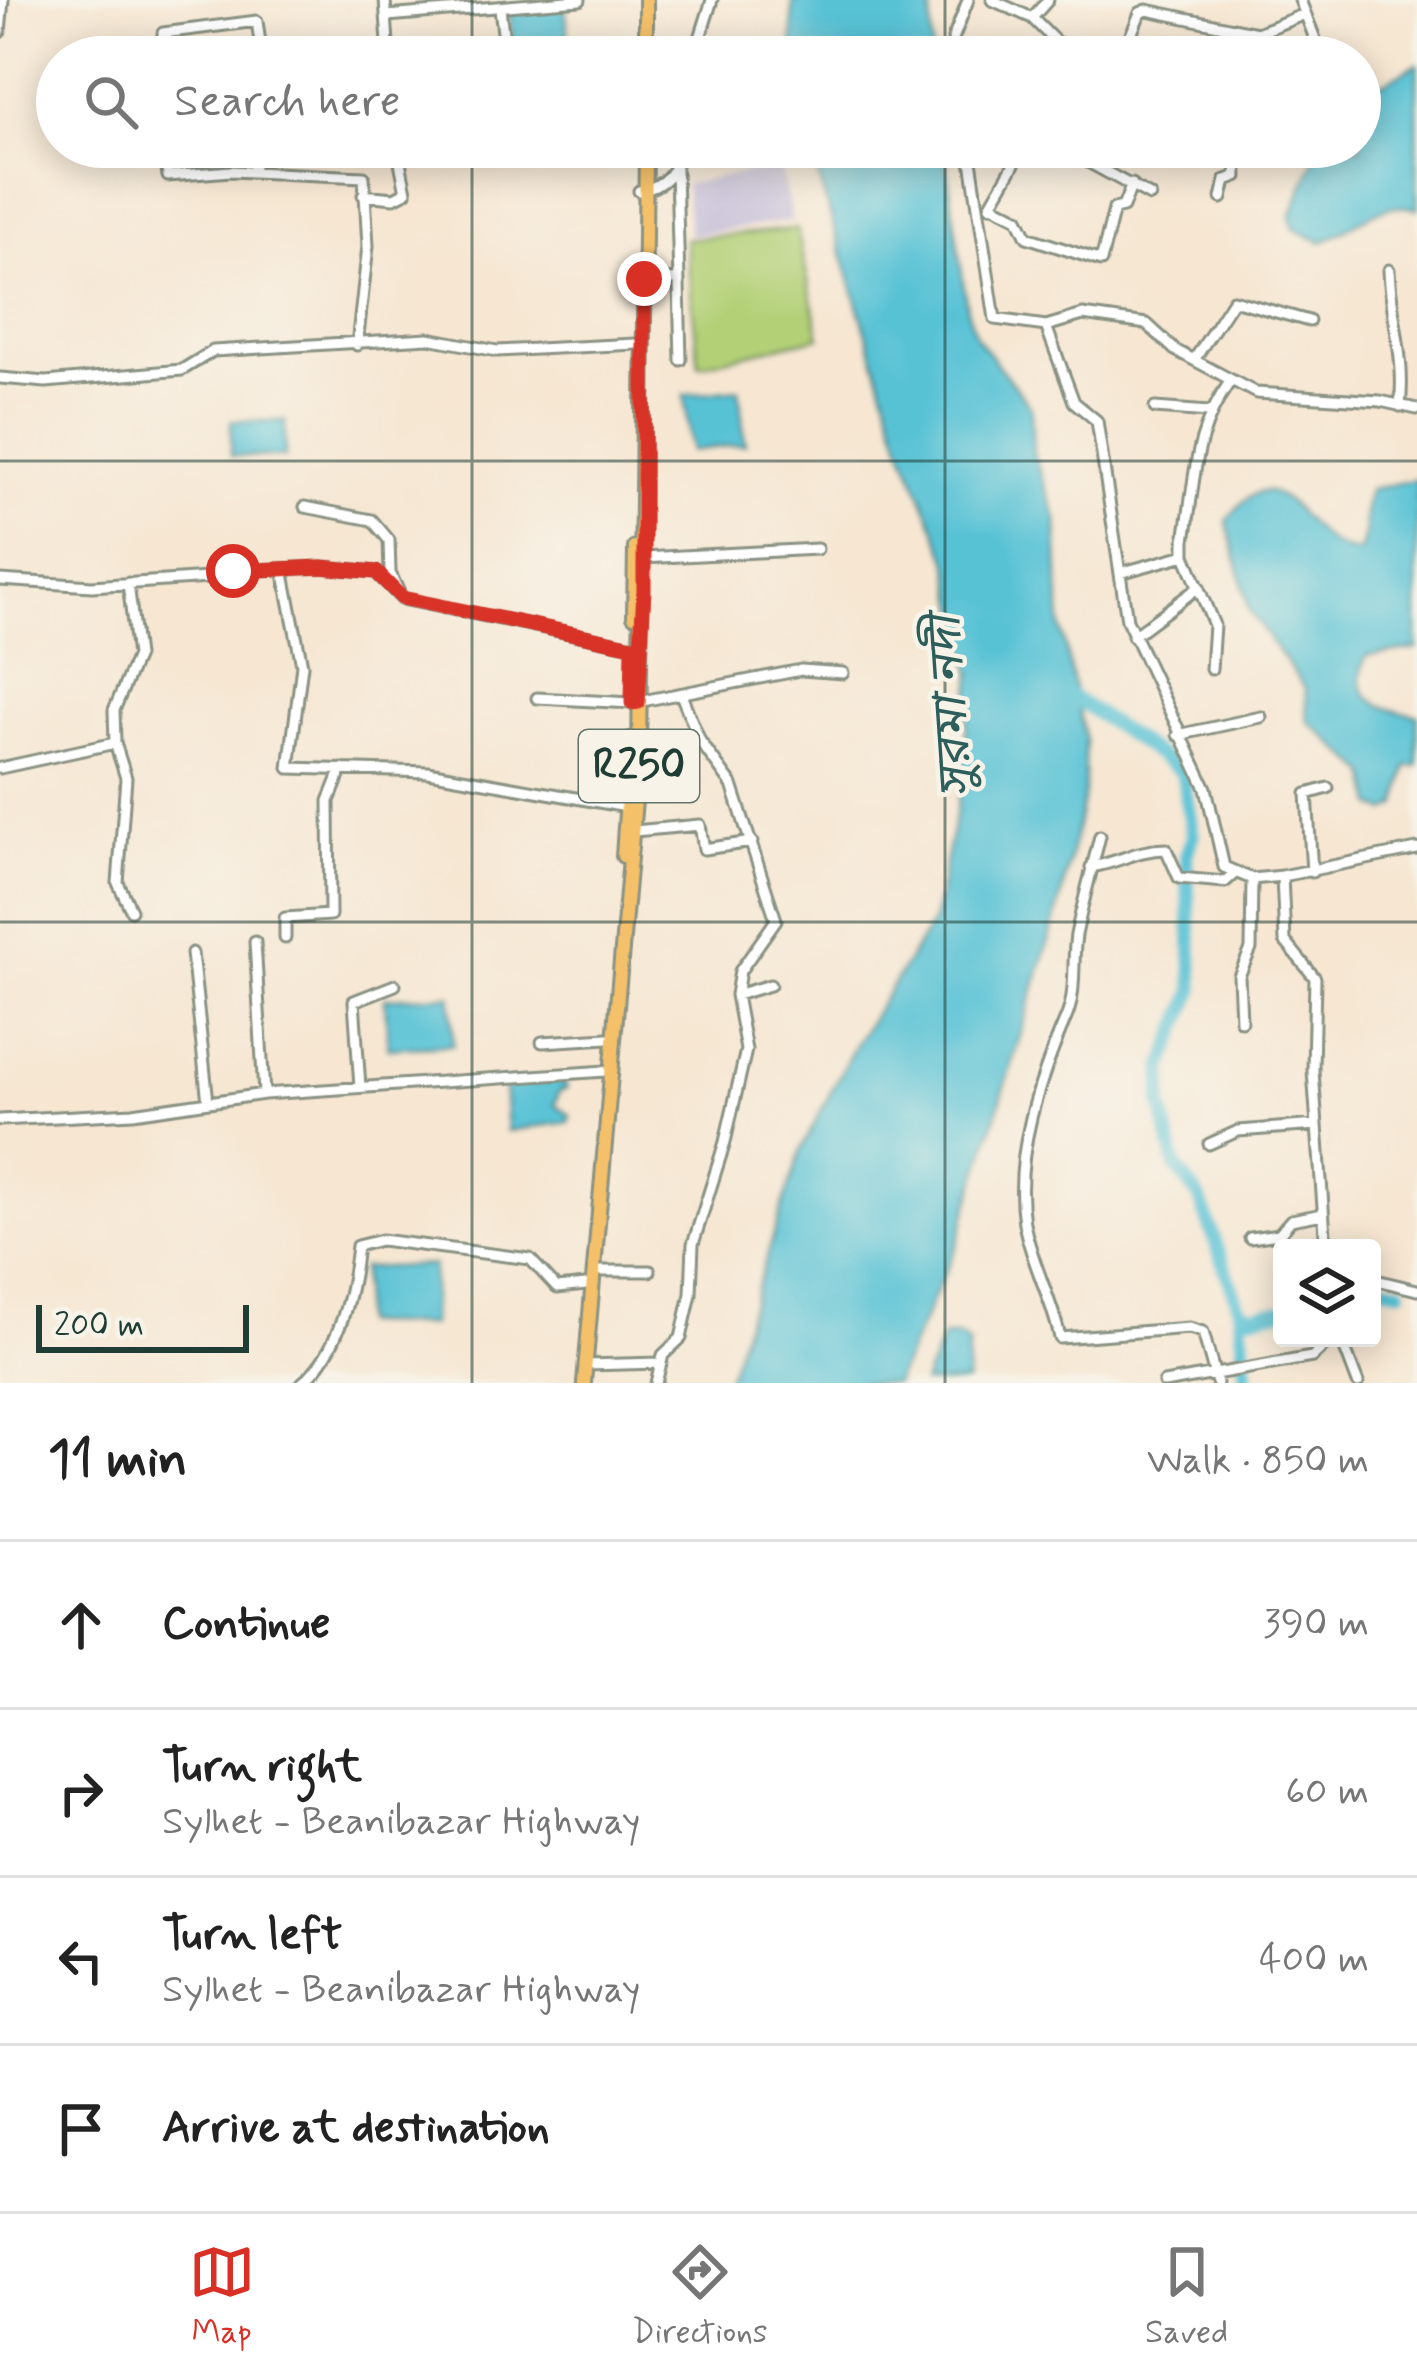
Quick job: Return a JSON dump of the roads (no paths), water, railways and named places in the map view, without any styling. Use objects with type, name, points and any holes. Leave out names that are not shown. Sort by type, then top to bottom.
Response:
[{"type":"main road","points":[[642,0],[642,36]]},
{"type":"main road","name":"R250","points":[[579,1383],[630,827],[643,168]]},
{"type":"main road","name":"R250","points":[[579,1383],[585,1365],[630,827],[643,558],[642,190]]},
{"type":"street","points":[[0,32],[3,0]]},
{"type":"street","points":[[386,0],[388,36]]},
{"type":"street","points":[[387,16],[462,5],[500,8],[580,0]]},
{"type":"street","points":[[701,36],[712,0]]},
{"type":"street","points":[[954,36],[968,0]]},
{"type":"street","points":[[992,0],[1032,18],[1050,36]]},
{"type":"street","points":[[1032,18],[1048,0]]},
{"type":"street","points":[[1300,0],[1314,36]]},
{"type":"street","points":[[500,8],[503,36]]},
{"type":"street","points":[[1130,36],[1140,13],[1147,10],[1257,33],[1305,14]]},
{"type":"street","points":[[163,36],[257,21],[259,36]]},
{"type":"street","points":[[167,168],[168,176],[254,171],[347,172],[364,178],[368,246],[357,345]]},
{"type":"street","points":[[363,196],[394,198],[406,193],[401,168]]},
{"type":"street","points":[[973,168],[995,319],[1046,326],[1084,315],[1147,324],[1194,360],[1256,393],[1417,409]]},
{"type":"street","points":[[981,212],[992,205],[1012,168]]},
{"type":"street","points":[[1101,168],[1150,196]]},
{"type":"street","points":[[1222,199],[1226,180],[1237,176],[1236,168]]},
{"type":"street","points":[[642,190],[676,169]]},
{"type":"street","points":[[676,169],[682,360]]},
{"type":"street","points":[[992,205],[1018,218],[1027,237],[1101,260],[1114,209],[1123,207],[1132,184]]},
{"type":"street","points":[[1389,270],[1390,312],[1405,371],[1400,406]]},
{"type":"street","points":[[644,279],[679,280]]},
{"type":"street","points":[[1194,360],[1234,300],[1309,321]]},
{"type":"street","points":[[1046,326],[1074,401],[1097,421],[1133,636],[1206,788],[1217,849],[1234,874],[1252,879],[1312,872],[1417,849]]},
{"type":"street","points":[[0,378],[46,382],[182,370],[213,351],[428,338],[497,351],[636,344]]},
{"type":"street","points":[[1211,669],[1209,652],[1216,637],[1185,555],[1195,452],[1209,412],[1232,380]]},
{"type":"street","points":[[1155,407],[1209,412]]},
{"type":"street","points":[[305,508],[372,520],[389,539],[390,573],[402,598]]},
{"type":"street","points":[[643,558],[817,549]]},
{"type":"street","points":[[1120,573],[1185,555]]},
{"type":"street","points":[[0,580],[128,583],[283,569],[376,572],[402,598],[633,646]]},
{"type":"street","points":[[283,569],[302,664],[287,765],[428,772],[627,807]]},
{"type":"street","points":[[128,583],[137,656],[114,710],[115,743],[126,778],[118,883],[131,910]]},
{"type":"street","points":[[1133,636],[1198,587]]},
{"type":"street","points":[[538,698],[635,703],[802,670],[843,674]]},
{"type":"street","points":[[656,1383],[661,1363],[681,1338],[691,1294],[693,1244],[725,1142],[746,1050],[736,994],[740,971],[776,920],[732,785],[700,741],[682,697]]},
{"type":"street","points":[[1178,735],[1261,717]]},
{"type":"street","points":[[0,768],[115,743]]},
{"type":"street","points":[[285,938],[286,918],[330,915],[329,801],[342,769]]},
{"type":"street","points":[[1312,872],[1306,794],[1328,788]]},
{"type":"street","points":[[630,827],[700,825],[704,849],[752,842]]},
{"type":"street","points":[[1100,836],[1067,1017],[1052,1037],[1047,1075],[1022,1150],[1024,1221],[1051,1293],[1060,1338],[1189,1328],[1203,1332],[1219,1376]]},
{"type":"street","points":[[1091,866],[1116,863],[1144,849],[1166,849],[1170,866],[1187,878],[1225,882],[1234,874]]},
{"type":"street","points":[[1282,876],[1285,941],[1315,978],[1317,1125],[1325,1239]]},
{"type":"street","points":[[1241,1021],[1239,976],[1251,950],[1252,879]]},
{"type":"street","points":[[255,942],[264,1094]]},
{"type":"street","points":[[192,953],[208,1102]]},
{"type":"street","points":[[360,1087],[354,1000],[395,985]]},
{"type":"street","points":[[736,994],[770,985]]},
{"type":"street","points":[[542,1042],[608,1038]]},
{"type":"street","points":[[0,1120],[133,1113],[264,1094],[606,1071]]},
{"type":"street","points":[[1209,1144],[1238,1131],[1317,1125]]},
{"type":"street","points":[[1250,1238],[1279,1234],[1291,1220],[1323,1214]]},
{"type":"street","points":[[302,1383],[316,1372],[345,1315],[357,1246],[381,1240],[530,1259],[557,1288],[586,1286]]},
{"type":"street","points":[[593,1271],[650,1270]]},
{"type":"street","points":[[1381,1282],[1417,1290]]},
{"type":"street","points":[[1164,1383],[1312,1357],[1325,1347]]},
{"type":"street","points":[[1341,1347],[1358,1383]]},
{"type":"street","points":[[585,1365],[661,1363]]},
{"type":"water","points":[[792,0],[931,0],[932,36],[793,36]]},
{"type":"water","points":[[565,6],[568,36],[512,36],[509,13]]},
{"type":"water","points":[[1417,64],[1417,209],[1378,211],[1322,242],[1294,229],[1291,216],[1310,168],[1381,168],[1381,84]]},
{"type":"water","points":[[816,168],[947,168],[967,309],[976,337],[1031,407],[1033,453],[1057,518],[1061,627],[1085,740],[1084,796],[1057,914],[957,1245],[895,1383],[726,1383],[801,1150],[857,1041],[933,921],[960,792],[972,674],[948,559],[902,447]]},
{"type":"water","points":[[739,389],[745,444],[691,451],[684,395]]},
{"type":"water","points":[[231,421],[285,421],[285,457],[231,456]]},
{"type":"water","points":[[1417,479],[1417,649],[1366,656],[1362,670],[1361,682],[1372,699],[1392,710],[1417,715],[1417,766],[1407,767],[1398,805],[1387,812],[1374,806],[1368,774],[1308,721],[1305,689],[1250,612],[1227,521],[1247,499],[1263,492],[1278,495],[1322,536],[1359,552],[1370,489]]},
{"type":"water","points":[[451,995],[453,1045],[388,1048],[385,998]]},
{"type":"water","points":[[564,1081],[567,1088],[559,1091],[555,1105],[570,1115],[569,1122],[507,1131],[504,1084]]},
{"type":"water","points":[[433,1265],[431,1325],[361,1324],[362,1268]]},
{"type":"water","points":[[943,1337],[961,1337],[968,1344],[967,1383],[923,1383]]},
{"type":"waterway","points":[[1064,691],[1182,772],[1193,836],[1186,855],[1194,990],[1164,1065],[1161,1102],[1176,1167],[1199,1197],[1240,1309],[1251,1315],[1273,1311]]},
{"type":"waterway","points":[[1381,1286],[1400,1290]]},
{"type":"waterway","points":[[1240,1309],[1247,1383]]},
{"type":"water label","name":"সুরমা নদী","points":[[952,707]]}]
